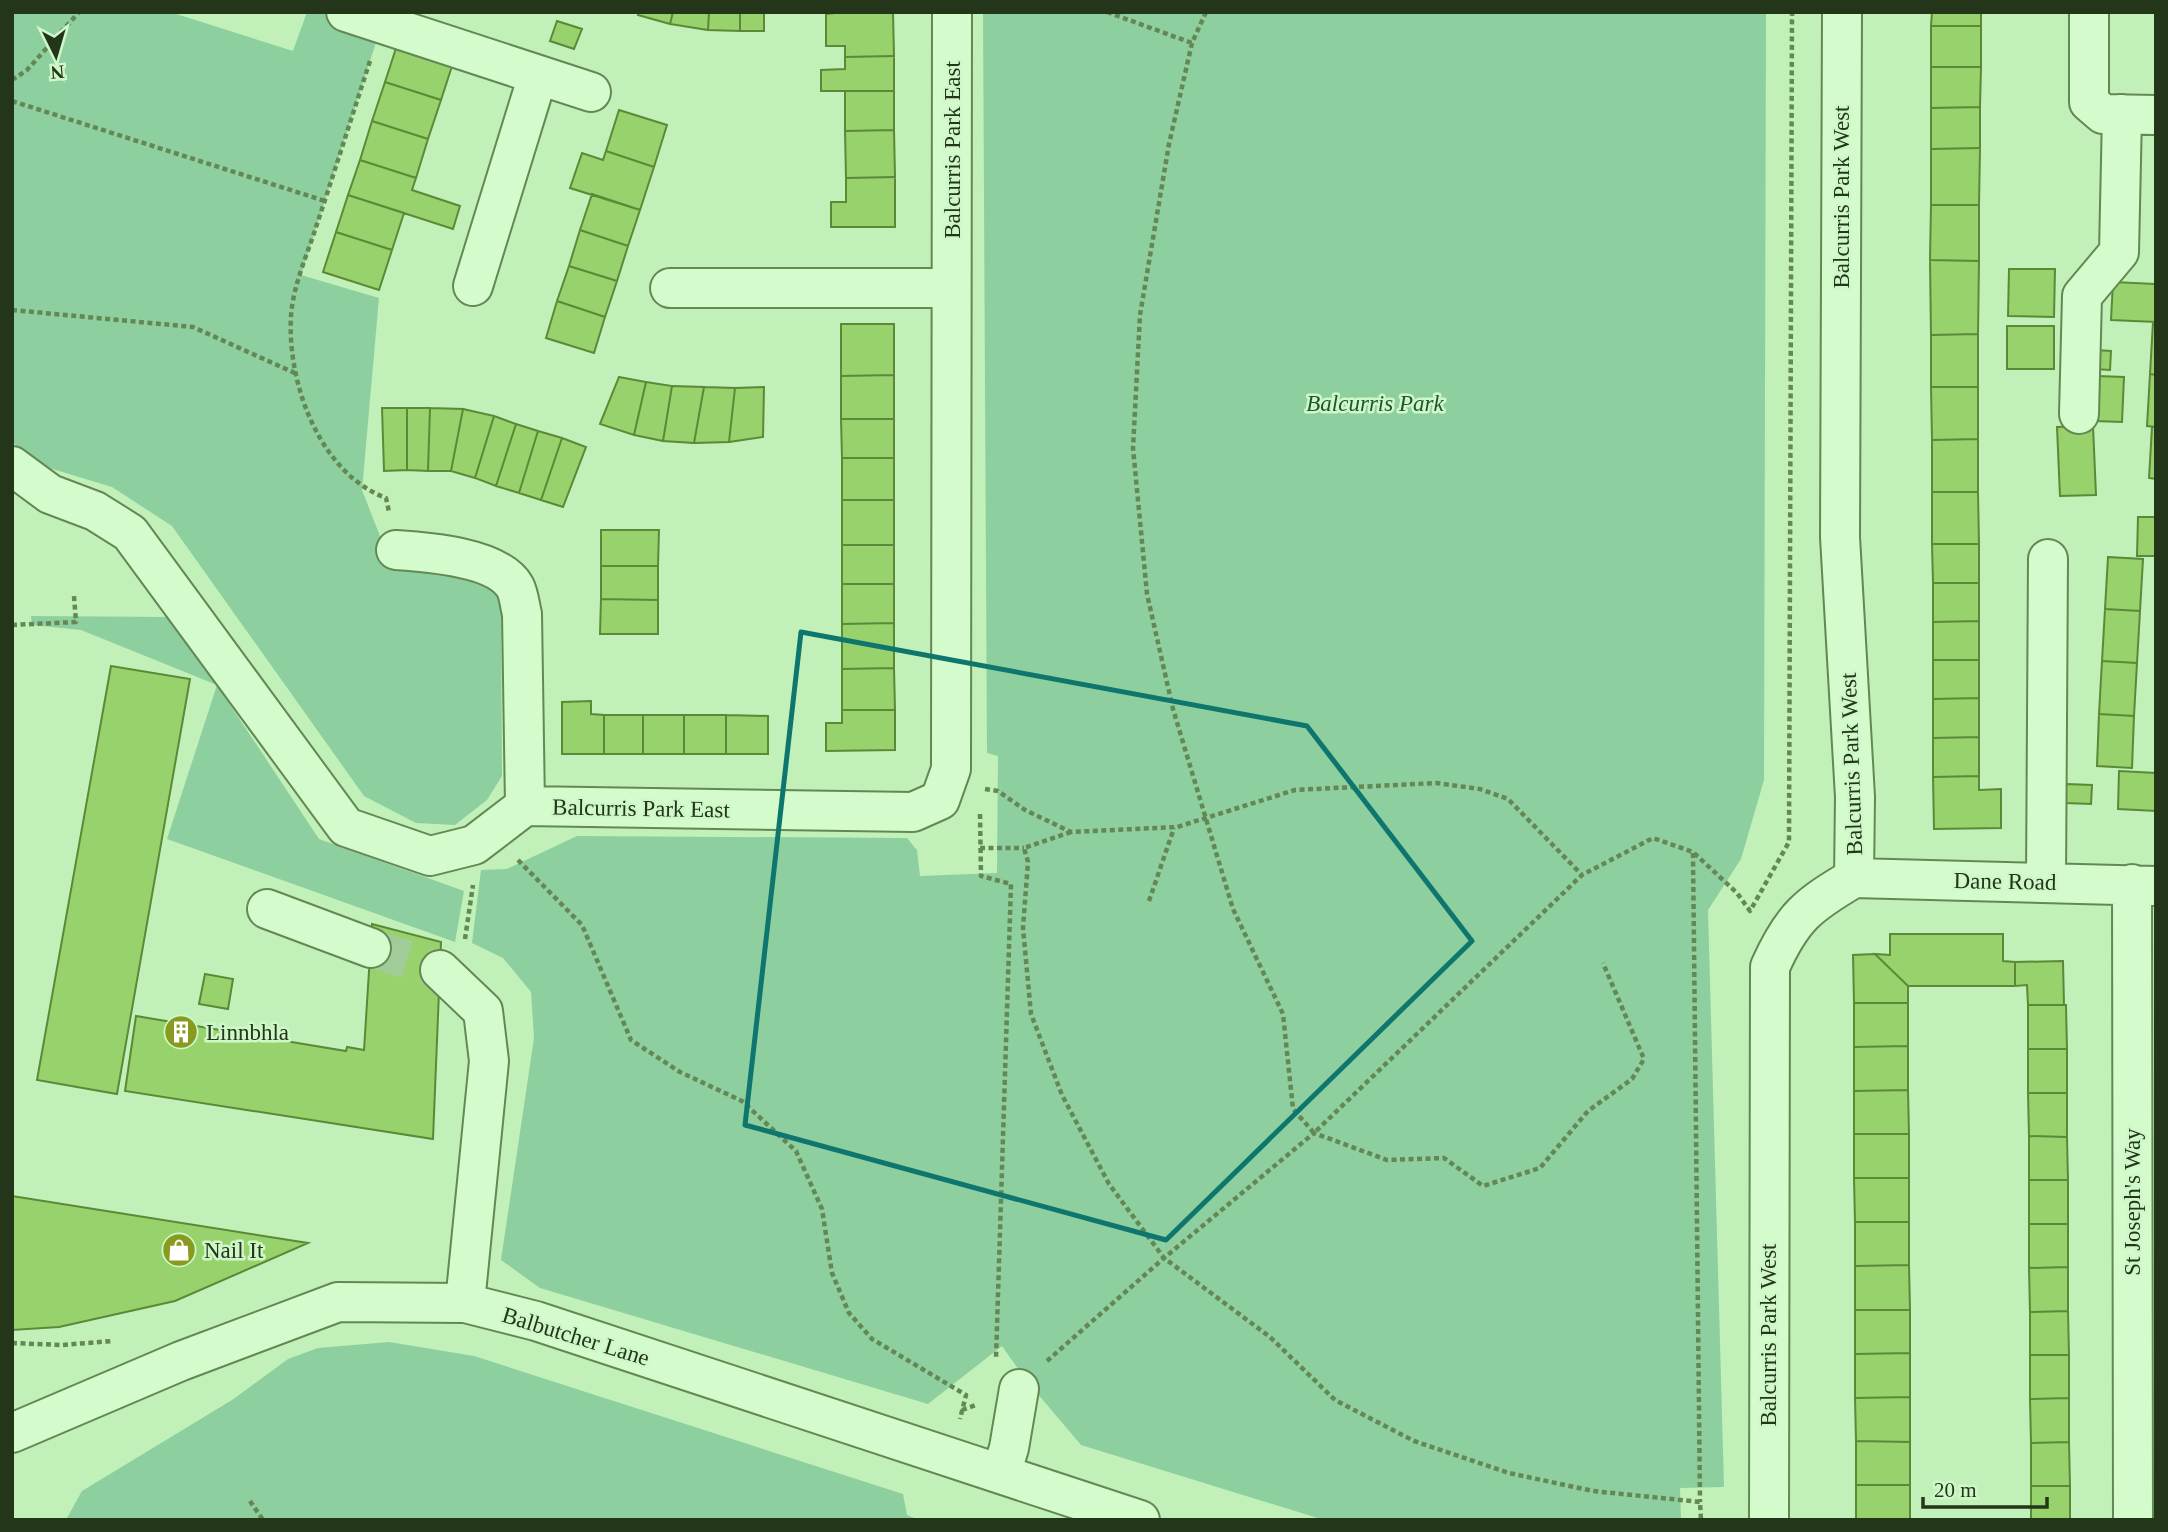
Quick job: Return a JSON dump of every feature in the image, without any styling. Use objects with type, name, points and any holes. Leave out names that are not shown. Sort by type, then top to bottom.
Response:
[{"type":"street","points":[[346,12],[591,92]]},
{"type":"street","name":"Balcurris Park East","points":[[12,466],[50,494],[95,511],[130,533],[346,827],[430,856],[476,840],[525,806],[913,813],[940,800],[951,769],[952,12]]},
{"type":"street","name":"Balcurris Park West","points":[[1769,1520],[1770,967],[1785,933],[1813,901],[1854,878],[1855,797],[1840,537],[1842,12]]},
{"type":"street","points":[[2079,414],[2082,296],[2119,252],[2139,115],[2103,114],[2089,102],[2089,12]]},
{"type":"street","points":[[473,286],[538,75]]},
{"type":"street","points":[[670,288],[951,288]]},
{"type":"street","points":[[396,550],[451,554],[493,570],[515,587],[522,614],[525,806]]},
{"type":"street","points":[[2046,882],[2048,559]]},
{"type":"street","name":"Dane Road","points":[[1854,878],[2144,885]]},
{"type":"street","name":"St Joseph's Way","points":[[2133,1520],[2144,885]]},
{"type":"street","points":[[267,909],[371,948]]},
{"type":"street","points":[[449,979],[483,1011],[489,1061],[465,1303]]},
{"type":"street","name":"Balbutcher Lane","points":[[12,1433],[181,1360],[338,1302],[465,1303],[536,1321],[1140,1520]]},
{"type":"street","points":[[1001,1474],[1009,1448],[1019,1389]]},
{"type":"path","points":[[12,80],[27,70],[79,12]]},
{"type":"path","points":[[1107,12],[1192,43]]},
{"type":"path","points":[[1206,12],[1192,43],[1169,144],[1139,315],[1133,448],[1147,594],[1173,709],[1233,909],[1283,1014],[1293,1108],[1314,1133],[1388,1160],[1444,1158],[1483,1186],[1540,1168],[1588,1111],[1632,1079],[1643,1059],[1603,963]]},
{"type":"path","points":[[979,789],[981,876],[1012,884],[994,1355],[1019,1389],[1164,1258],[1314,1133],[1582,875],[1653,838],[1693,852],[1737,893],[1750,911],[1789,842],[1792,12]]},
{"type":"path","points":[[382,24],[291,313],[291,349],[309,415],[326,449],[348,474],[374,494],[386,498],[396,550]]},
{"type":"path","points":[[12,102],[325,201]]},
{"type":"path","points":[[12,310],[193,327],[298,374]]},
{"type":"path","points":[[12,625],[76,622],[74,596]]},
{"type":"path","points":[[980,848],[1024,848],[1071,832],[1174,828],[1296,790],[1436,783],[1480,789],[1508,799],[1582,875]]},
{"type":"path","points":[[940,800],[979,789],[998,791],[1025,810],[1071,832]]},
{"type":"path","points":[[1149,901],[1174,828]]},
{"type":"path","points":[[449,979],[473,881],[476,840]]},
{"type":"path","points":[[476,840],[582,925],[631,1040],[680,1072],[743,1101],[796,1151],[822,1209],[832,1273],[849,1313],[872,1339],[966,1395],[959,1421]]},
{"type":"path","points":[[1024,848],[1028,862],[1023,928],[1031,1014],[1062,1096],[1109,1184],[1164,1258],[1270,1337],[1335,1400],[1414,1441],[1508,1473],[1593,1492],[1700,1502]]},
{"type":"path","points":[[1693,852],[1701,1520]]},
{"type":"path","points":[[12,1343],[62,1345],[112,1341]]},
{"type":"path","points":[[250,1502],[263,1520]]},
{"type":"highlighted area","points":[[801,632],[1307,726],[1472,941],[1166,1240],[745,1125]]},
{"type":"green space","points":[[12,12],[170,12],[293,51],[307,12],[319,12],[379,33],[301,275],[379,298],[362,490],[385,549],[488,580],[501,604],[502,776],[487,800],[455,825],[416,823],[364,796],[172,526],[112,487],[26,461],[12,440]]},
{"type":"green space","name":"Balcurris Park","points":[[983,12],[1766,12],[1764,780],[1741,859],[1708,910],[1724,1487],[1680,1488],[1681,1520],[1324,1520],[1081,1445],[1026,1380],[1002,1346],[928,1404],[540,1288],[501,1260],[534,1038],[531,992],[503,958],[472,943],[481,870],[507,869],[577,836],[907,838],[917,850],[920,876],[997,873],[998,756],[987,753]]},
{"type":"green space","points":[[31,616],[168,617],[217,685],[81,630],[32,625]]},
{"type":"green space","points":[[217,685],[319,839],[464,891],[455,942],[167,839]]},
{"type":"green space","points":[[389,1342],[474,1356],[903,1494],[907,1515],[919,1520],[67,1518],[82,1491],[232,1400],[288,1359],[318,1348]]},
{"type":"building","points":[[639,12],[673,12],[670,24],[638,15]]},
{"type":"building","points":[[673,12],[709,12],[708,30],[670,24]]},
{"type":"building","points":[[709,12],[740,12],[740,31],[708,30]]},
{"type":"building","points":[[740,12],[764,12],[764,31],[740,31]]},
{"type":"building","points":[[893,12],[894,56],[845,57],[845,46],[826,46],[826,14]]},
{"type":"building","points":[[1932,12],[1981,12],[1981,26],[1931,26]]},
{"type":"building","points":[[557,21],[582,29],[574,49],[550,41]]},
{"type":"building","points":[[1931,26],[1981,26],[1981,67],[1931,67]]},
{"type":"building","points":[[398,42],[454,60],[441,100],[385,82]]},
{"type":"building","points":[[894,56],[894,91],[821,91],[821,70],[845,69],[845,57]]},
{"type":"building","points":[[1931,67],[1981,67],[1980,107],[1931,108]]},
{"type":"building","points":[[385,82],[441,100],[428,139],[372,121]]},
{"type":"building","points":[[845,91],[894,91],[894,130],[845,131]]},
{"type":"building","points":[[1980,107],[1980,148],[1931,149],[1931,108]]},
{"type":"building","points":[[619,110],[667,125],[654,167],[606,151]]},
{"type":"building","points":[[372,121],[428,139],[416,178],[360,160]]},
{"type":"building","points":[[894,130],[895,177],[846,178],[845,131]]},
{"type":"building","points":[[1980,148],[1979,205],[1931,205],[1931,149]]},
{"type":"building","points":[[606,151],[654,167],[640,210],[570,188],[582,153],[603,160]]},
{"type":"building","points":[[360,160],[416,178],[412,190],[460,206],[453,229],[348,195]]},
{"type":"building","points":[[895,177],[895,227],[831,227],[831,202],[846,202],[846,178]]},
{"type":"building","points":[[592,194],[640,210],[628,246],[580,230]]},
{"type":"building","points":[[348,195],[404,213],[392,250],[336,232]]},
{"type":"building","points":[[1931,205],[1979,205],[1979,261],[1930,260]]},
{"type":"building","points":[[580,230],[628,246],[617,281],[569,266]]},
{"type":"building","points":[[336,232],[392,250],[379,290],[323,272]]},
{"type":"building","points":[[1930,260],[1979,261],[1978,334],[1931,335]]},
{"type":"building","points":[[569,266],[617,281],[605,317],[557,301]]},
{"type":"building","points":[[2009,269],[2055,269],[2054,317],[2008,316]]},
{"type":"building","points":[[2155,270],[2156,322],[2111,320],[2113,282],[2155,284]]},
{"type":"building","points":[[557,301],[605,317],[594,353],[546,338]]},
{"type":"building","points":[[2153,322],[2156,322],[2156,375],[2150,374]]},
{"type":"building","points":[[841,324],[894,324],[894,375],[841,376]]},
{"type":"building","points":[[2007,326],[2054,326],[2054,369],[2007,369]]},
{"type":"building","points":[[1978,334],[1978,387],[1931,387],[1931,335]]},
{"type":"building","points":[[2095,350],[2111,351],[2110,370],[2094,369]]},
{"type":"building","points":[[2150,374],[2156,375],[2156,427],[2147,426]]},
{"type":"building","points":[[894,375],[894,419],[841,419],[841,376]]},
{"type":"building","points":[[2097,376],[2124,377],[2122,422],[2095,421]]},
{"type":"building","points":[[619,377],[646,382],[634,435],[600,424]]},
{"type":"building","points":[[646,382],[672,386],[663,441],[634,435]]},
{"type":"building","points":[[672,386],[704,387],[694,443],[663,441]]},
{"type":"building","points":[[704,387],[735,388],[729,442],[694,443]]},
{"type":"building","points":[[764,387],[763,437],[729,442],[735,388]]},
{"type":"building","points":[[1931,387],[1978,387],[1978,439],[1932,440]]},
{"type":"building","points":[[382,408],[407,408],[407,470],[384,471]]},
{"type":"building","points":[[407,408],[430,408],[428,471],[407,470]]},
{"type":"building","points":[[430,408],[463,409],[451,471],[428,471]]},
{"type":"building","points":[[463,409],[494,416],[475,478],[451,471]]},
{"type":"building","points":[[494,416],[516,424],[496,486],[475,478]]},
{"type":"building","points":[[841,419],[894,419],[894,458],[842,458]]},
{"type":"building","points":[[516,424],[538,431],[519,493],[496,486]]},
{"type":"building","points":[[2093,426],[2096,495],[2060,496],[2057,427]]},
{"type":"building","points":[[2152,427],[2156,427],[2156,479],[2149,478]]},
{"type":"building","points":[[538,431],[562,438],[541,500],[519,493]]},
{"type":"building","points":[[562,438],[586,447],[563,507],[541,500]]},
{"type":"building","points":[[1978,439],[1978,492],[1932,492],[1932,440]]},
{"type":"building","points":[[842,458],[894,458],[894,500],[842,500]]},
{"type":"building","points":[[1932,492],[1978,492],[1979,544],[1932,544]]},
{"type":"building","points":[[842,500],[894,500],[894,545],[842,545]]},
{"type":"building","points":[[2138,517],[2156,517],[2156,556],[2137,556]]},
{"type":"building","points":[[601,530],[659,530],[658,566],[601,566]]},
{"type":"building","points":[[1932,544],[1979,544],[1979,583],[1933,583]]},
{"type":"building","points":[[842,545],[894,545],[894,584],[842,584]]},
{"type":"building","points":[[2108,557],[2143,559],[2140,611],[2105,609]]},
{"type":"building","points":[[601,566],[658,566],[658,600],[601,599]]},
{"type":"building","points":[[1933,583],[1979,583],[1979,621],[1933,622]]},
{"type":"building","points":[[842,584],[894,584],[894,623],[842,624]]},
{"type":"building","points":[[601,599],[658,600],[658,634],[600,634]]},
{"type":"building","points":[[2105,609],[2140,611],[2137,663],[2102,661]]},
{"type":"building","points":[[1979,621],[1979,660],[1933,660],[1933,622]]},
{"type":"building","points":[[894,623],[894,668],[842,669],[842,624]]},
{"type":"building","points":[[1933,660],[1979,660],[1979,698],[1933,699]]},
{"type":"building","points":[[2102,661],[2137,663],[2134,716],[2099,714]]},
{"type":"building","points":[[111,666],[190,679],[117,1094],[37,1080]]},
{"type":"building","points":[[894,668],[895,710],[842,710],[842,669]]},
{"type":"building","points":[[1979,698],[1979,737],[1933,738],[1933,699]]},
{"type":"building","points":[[591,701],[591,714],[604,715],[604,754],[562,754],[562,702]]},
{"type":"building","points":[[842,710],[895,710],[895,750],[826,751],[826,723],[842,723]]},
{"type":"building","points":[[2099,714],[2134,716],[2132,768],[2097,766]]},
{"type":"building","points":[[604,715],[643,715],[643,754],[604,754]]},
{"type":"building","points":[[643,715],[684,715],[684,754],[643,754]]},
{"type":"building","points":[[684,715],[726,715],[726,754],[684,754]]},
{"type":"building","points":[[726,715],[768,716],[768,754],[726,754]]},
{"type":"building","points":[[1979,737],[1979,776],[1933,777],[1933,738]]},
{"type":"building","points":[[2119,771],[2156,773],[2156,811],[2118,809]]},
{"type":"building","points":[[1979,776],[1979,790],[2001,789],[2001,828],[1934,829],[1933,777]]},
{"type":"building","points":[[2066,784],[2092,785],[2091,804],[2065,803]]},
{"type":"building","name":"Linnbhla","points":[[372,924],[441,942],[433,1139],[125,1091],[136,1016],[346,1051],[347,1047],[364,1050]]},
{"type":"building","points":[[1890,934],[2003,934],[2003,961],[2015,962],[2015,986],[1908,986],[1875,954],[1890,955]]},
{"type":"building","points":[[1875,954],[1908,986],[1908,1003],[1854,1003],[1853,955]]},
{"type":"building","points":[[2063,961],[2064,1005],[2028,1005],[2027,985],[2015,986],[2015,962]]},
{"type":"building","points":[[205,974],[233,979],[228,1009],[199,1004]]},
{"type":"building","points":[[1854,1003],[1908,1003],[1908,1046],[1854,1047]]},
{"type":"building","points":[[2028,1005],[2066,1005],[2067,1049],[2028,1049]]},
{"type":"building","points":[[1908,1046],[1908,1090],[1854,1091],[1854,1047]]},
{"type":"building","points":[[2028,1049],[2067,1049],[2067,1093],[2028,1093]]},
{"type":"building","points":[[1908,1090],[1909,1134],[1854,1134],[1854,1091]]},
{"type":"building","points":[[2028,1093],[2067,1093],[2067,1137],[2029,1136]]},
{"type":"building","points":[[1854,1134],[1909,1134],[1909,1178],[1854,1178]]},
{"type":"building","points":[[2029,1136],[2067,1137],[2068,1180],[2029,1180]]},
{"type":"building","points":[[1854,1178],[1909,1178],[1909,1222],[1855,1222]]},
{"type":"building","points":[[2029,1180],[2068,1180],[2068,1224],[2029,1224]]},
{"type":"building","points":[[12,1196],[308,1243],[175,1301],[59,1327],[12,1330]]},
{"type":"building","points":[[1855,1222],[1909,1222],[1909,1265],[1855,1266]]},
{"type":"building","points":[[2029,1224],[2068,1224],[2068,1267],[2029,1268]]},
{"type":"building","points":[[1909,1265],[1910,1310],[1855,1310],[1855,1266]]},
{"type":"building","points":[[2068,1267],[2068,1311],[2030,1312],[2029,1268]]},
{"type":"building","points":[[1855,1310],[1910,1310],[1910,1353],[1855,1354]]},
{"type":"building","points":[[2068,1311],[2069,1355],[2030,1355],[2030,1312]]},
{"type":"building","points":[[1910,1353],[1910,1397],[1855,1398],[1855,1354]]},
{"type":"building","points":[[2030,1355],[2069,1355],[2069,1398],[2030,1399]]},
{"type":"building","points":[[1910,1397],[1910,1442],[1856,1441],[1855,1398]]},
{"type":"building","points":[[2069,1398],[2069,1442],[2031,1443],[2030,1399]]},
{"type":"building","points":[[1856,1441],[1910,1442],[1910,1485],[1856,1485]]},
{"type":"building","points":[[2069,1442],[2070,1486],[2031,1486],[2031,1443]]},
{"type":"building","points":[[1856,1485],[1910,1485],[1910,1520],[1856,1520]]},
{"type":"building","points":[[2031,1486],[2070,1486],[2070,1520],[2031,1520]]},
{"type":"tunnel","points":[[371,948],[440,970]]},
{"type":"place","name":"Linnbhla","points":[[181,1032]]},
{"type":"place","name":"Nail It","points":[[179,1250]]}]
